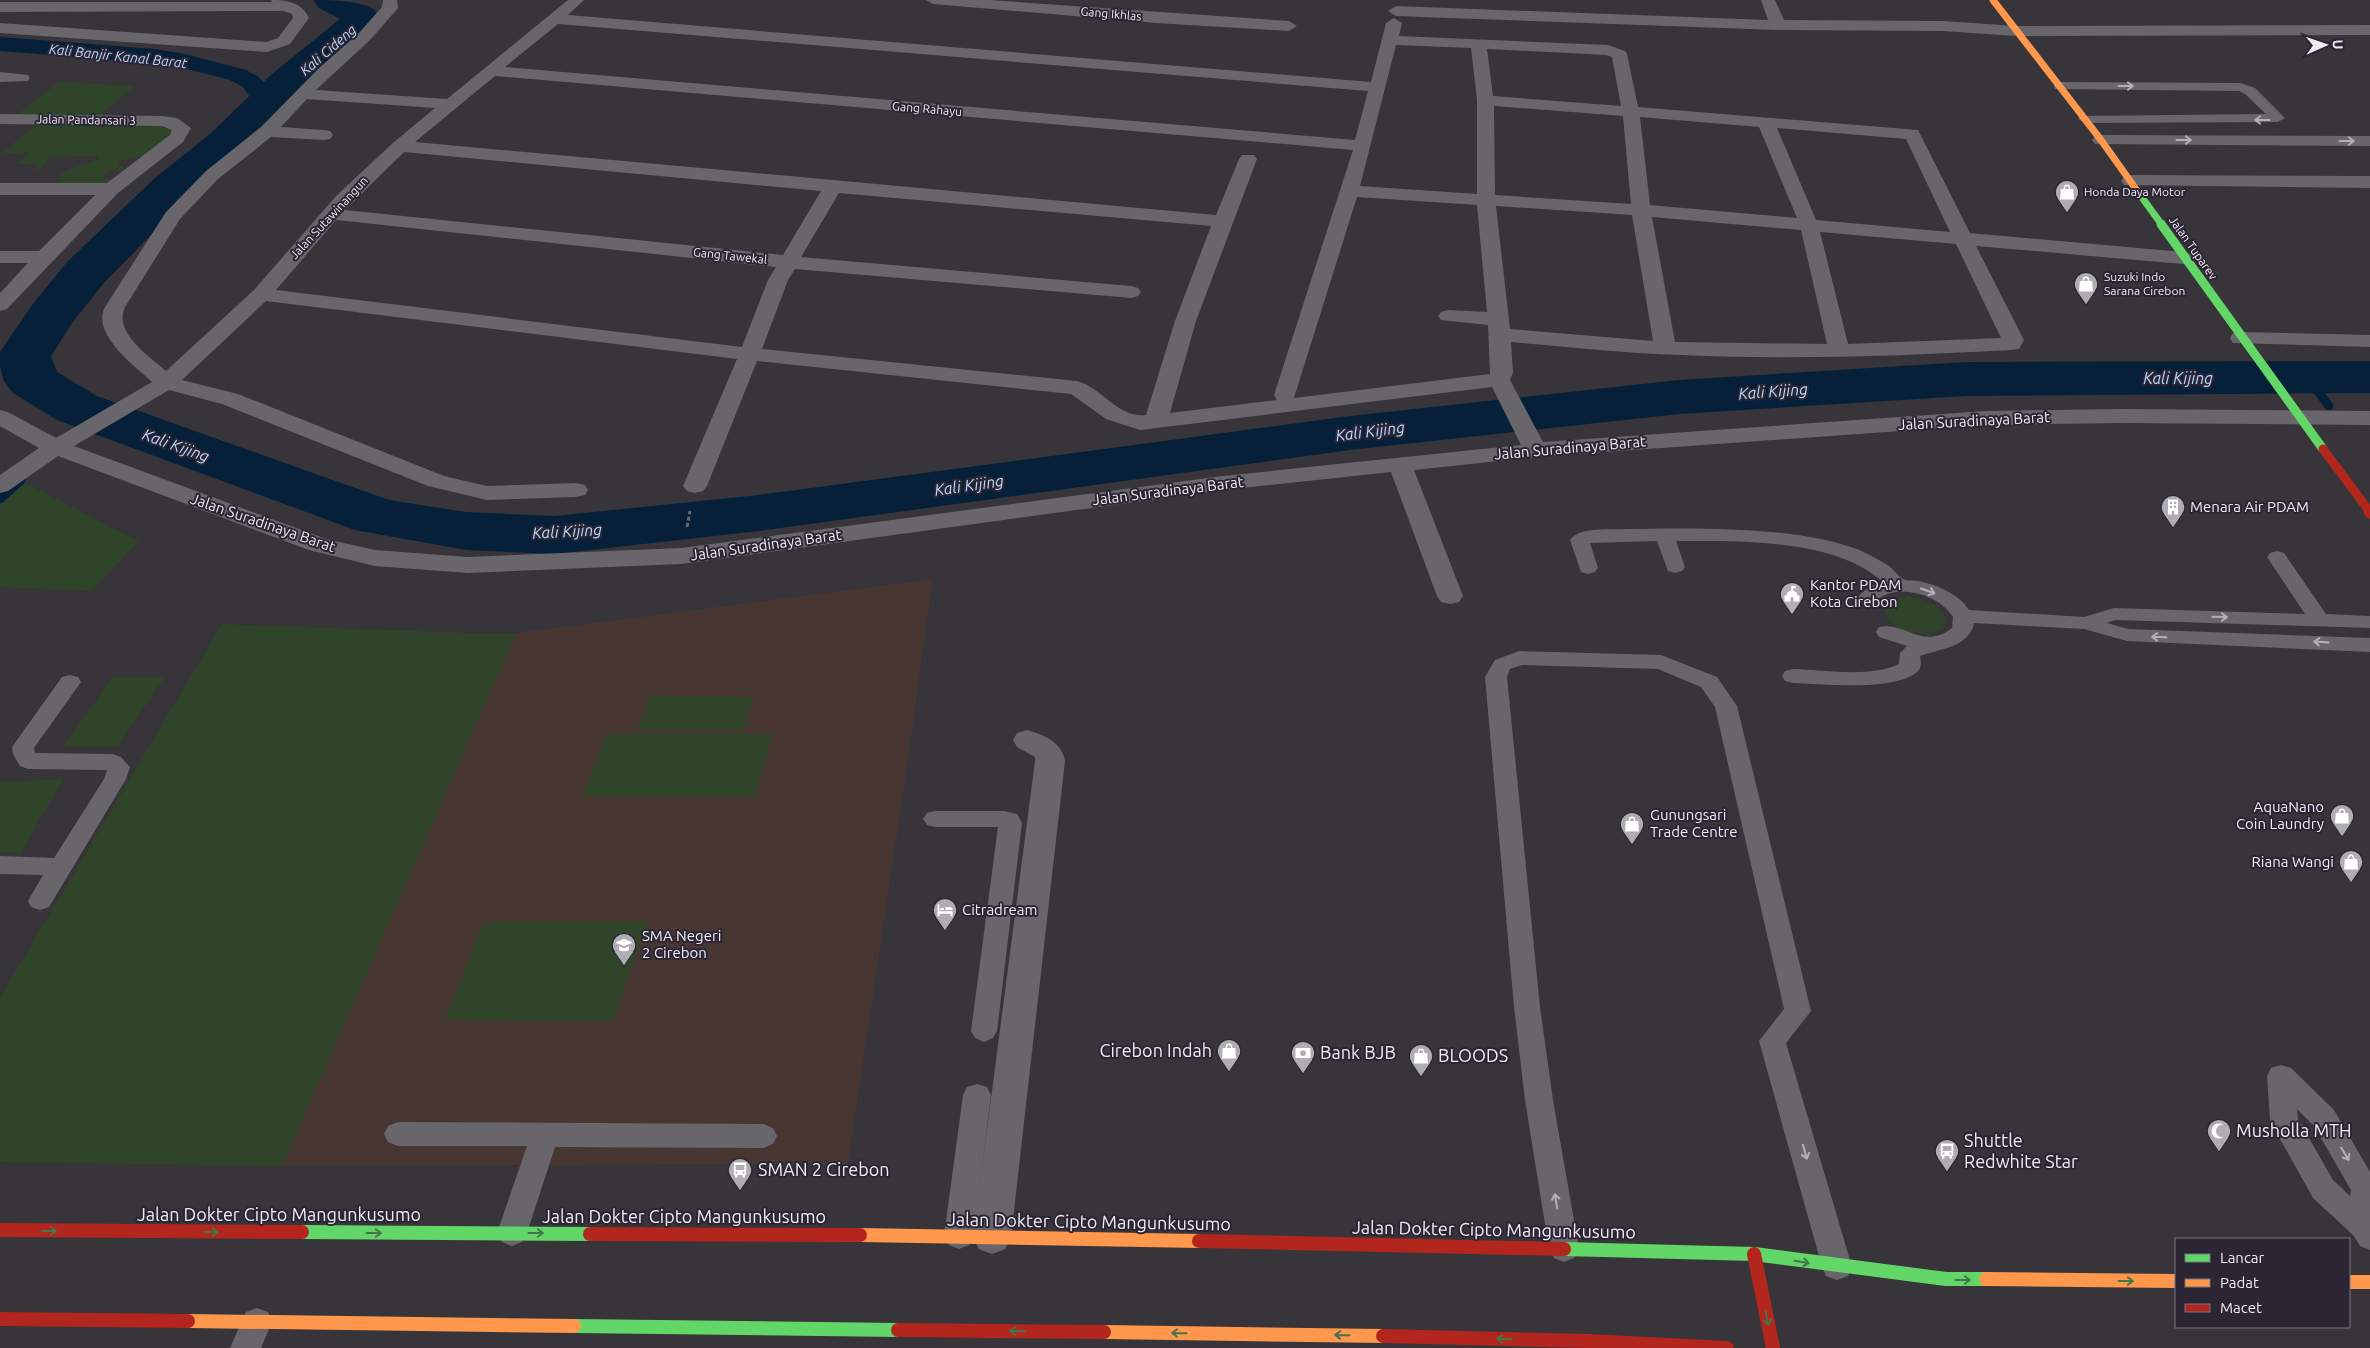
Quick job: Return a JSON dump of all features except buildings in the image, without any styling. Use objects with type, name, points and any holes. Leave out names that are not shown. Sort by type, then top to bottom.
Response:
[{"type":"main road","name":"Jalan Tuparev","points":[[1993,0],[2101,140],[2183,258],[2370,513]]},
{"type":"main road","name":"Jalan Dokter Cipto Mangunkusumo","points":[[0,1230],[959,1236],[1564,1249],[1754,1254],[1837,1267],[1946,1280],[2175,1281]]},
{"type":"main road","points":[[1754,1254],[1773,1348]]},
{"type":"main road","points":[[2350,1282],[2370,1282]]},
{"type":"main road","points":[[0,1319],[251,1335],[1404,1342],[1727,1348]]},
{"type":"street","points":[[390,0],[390,8],[365,36],[326,71],[267,131],[212,175],[173,216],[111,316],[114,329],[124,344],[160,386],[230,399],[436,481],[487,493],[576,490]]},
{"type":"street","name":"Jalan Sutawinangun","points":[[57,448],[160,386],[261,294],[330,214],[400,146],[448,104],[556,19],[577,0]]},
{"type":"street","name":"Gang Ikhlas","points":[[933,0],[1156,18],[1289,26]]},
{"type":"street","points":[[1768,0],[1778,25]]},
{"type":"street","points":[[0,7],[281,3],[298,11],[301,18],[284,41],[267,47],[0,28]]},
{"type":"street","points":[[1285,395],[1363,146],[1376,87],[1391,40],[1396,6],[1624,13],[1778,25],[1943,26],[2016,31],[2370,30]]},
{"type":"street","points":[[556,19],[1376,87]]},
{"type":"street","points":[[1391,40],[1615,52],[1619,54],[1631,113],[1641,210],[1665,348]]},
{"type":"street","points":[[1478,44],[1485,100],[1486,200],[1499,327],[1501,385],[1534,448]]},
{"type":"street","name":"Gang Rahayu","points":[[491,71],[1363,146]]},
{"type":"street","points":[[0,77],[22,78]]},
{"type":"street","points":[[303,94],[448,104]]},
{"type":"street","points":[[1448,316],[1499,327],[1665,348],[1839,350],[2011,344],[2013,340],[1912,134],[1766,124],[1485,100]]},
{"type":"street","name":"Jalan Pandansari 3","points":[[0,119],[171,122],[182,128],[177,138],[111,189]]},
{"type":"street","points":[[1766,124],[1809,225],[1839,350]]},
{"type":"street","points":[[267,131],[324,135]]},
{"type":"street","points":[[2101,140],[2370,141]]},
{"type":"street","points":[[2149,140],[2194,186],[2370,193]]},
{"type":"street","points":[[400,146],[832,187],[1222,221]]},
{"type":"street","points":[[1156,422],[1180,338],[1222,221],[1248,159]]},
{"type":"street","points":[[2134,187],[2370,182]]},
{"type":"street","points":[[695,486],[750,354],[778,280],[832,187]]},
{"type":"street","points":[[0,188],[111,189]]},
{"type":"street","points":[[0,305],[111,189]]},
{"type":"street","points":[[1349,192],[1641,210],[2183,258]]},
{"type":"street","name":"Gang Tawekal","points":[[330,214],[788,262],[1131,292]]},
{"type":"street","points":[[0,257],[44,257]]},
{"type":"street","points":[[261,294],[750,354],[1076,388],[1091,401],[1120,418],[1140,423],[1299,402],[1501,385]]},
{"type":"street","points":[[2243,340],[2370,341]]},
{"type":"street","name":"Jalan Suradinaya Barat","points":[[0,417],[57,448],[318,545],[375,558],[468,565],[681,556],[1223,483],[1400,465],[1534,448],[1985,418],[2296,413],[2370,418]]},
{"type":"street","points":[[0,486],[36,459],[57,448]]},
{"type":"street","points":[[1400,465],[1450,596]]},
{"type":"street","points":[[992,1237],[1050,761],[1049,752],[1027,740]]},
{"type":"lane","points":[[2060,86],[2241,87],[2250,92],[2278,118],[2085,119]]},
{"type":"lane","points":[[2102,86],[2138,119]]},
{"type":"lane","points":[[1664,535],[1675,566]]},
{"type":"lane","points":[[1588,568],[1580,540],[1587,536],[1755,537],[1804,542],[1852,556],[1889,574],[1898,585]]},
{"type":"lane","points":[[2277,557],[2320,620]]},
{"type":"lane","points":[[1793,676],[1891,676],[1910,667],[1910,653],[1932,644],[1944,642],[1961,632],[1964,625],[1963,616],[1957,608],[1937,594],[1925,589],[1898,585],[1884,587],[1874,592],[1867,600]]},
{"type":"lane","points":[[2085,623],[2114,614],[2370,622]]},
{"type":"lane","points":[[1963,616],[2085,623],[2126,635],[2370,645]]},
{"type":"lane","points":[[1886,632],[1900,638],[1932,644]]},
{"type":"lane","points":[[1564,1249],[1539,1100],[1527,1007],[1496,677],[1502,665],[1519,658],[1661,662],[1709,682],[1726,706],[1798,1011],[1772,1041],[1789,1107],[1794,1112],[1837,1267]]},
{"type":"lane","points":[[40,901],[115,779],[119,767],[113,762],[28,762],[23,746],[70,682]]},
{"type":"lane","points":[[935,819],[1009,820],[1010,823],[984,1031]]},
{"type":"lane","points":[[0,865],[61,867]]},
{"type":"lane","points":[[2281,1076],[2324,1118],[2357,1174],[2365,1189],[2367,1232],[2323,1189],[2284,1120],[2281,1076]]},
{"type":"lane","points":[[959,1236],[977,1095]]},
{"type":"lane","points":[[398,1134],[763,1136]]},
{"type":"lane","points":[[512,1233],[546,1135]]},
{"type":"path","points":[[681,556],[695,486]]},
{"type":"shaded area","name":"SMA Negeri 2 Cirebon","points":[[933,579],[848,1164],[282,1166],[516,633]]},
{"type":"green space","points":[[59,82],[135,86],[99,116],[15,116]]},
{"type":"green space","points":[[151,123],[177,129],[151,154],[120,161],[118,165],[124,167],[123,170],[109,170],[102,177],[113,180],[109,184],[62,184],[58,176],[99,158],[96,156],[48,157],[44,166],[38,170],[35,169],[37,164],[17,164],[28,153],[1,153],[38,124],[114,125],[128,127]]},
{"type":"green space","points":[[26,483],[139,541],[92,591],[0,587],[0,505]]},
{"type":"green space","points":[[1907,597],[1928,602],[1941,610],[1945,621],[1943,629],[1935,632],[1917,633],[1908,632],[1892,624],[1884,608],[1894,600]]},
{"type":"green space","points":[[222,624],[516,633],[282,1166],[0,1162],[0,997]]},
{"type":"green space","points":[[113,677],[165,677],[118,746],[63,746]]},
{"type":"green space","points":[[650,696],[753,697],[743,731],[637,731]]},
{"type":"green space","points":[[607,734],[773,734],[755,796],[582,796]]},
{"type":"green space","points":[[61,779],[62,781],[21,853],[0,852],[0,782]]},
{"type":"green space","points":[[498,921],[648,921],[613,1021],[445,1020],[483,923],[497,923]]},
{"type":"water","points":[[2265,367],[2370,368],[2370,388],[2306,391],[2275,385]]},
{"type":"waterway","name":"Kali Kijing","points":[[332,0],[360,15],[360,22],[287,83],[247,120],[226,143],[171,188],[85,273],[50,316],[24,356],[32,381],[77,408],[377,517],[466,531],[555,535],[759,513],[1350,433],[1679,397],[1966,379],[2370,377]]},
{"type":"waterway","name":"Kali Banjir Kanal Barat","points":[[0,44],[155,56],[185,61],[238,75],[251,82],[259,92]]},
{"type":"waterway","points":[[2308,378],[2329,406]]},
{"type":"waterway","points":[[0,499],[21,480]]},
{"type":"traffic: fast","points":[[2138,192],[2323,449]]},
{"type":"traffic: fast","points":[[302,1232],[590,1234]]},
{"type":"traffic: fast","points":[[1564,1249],[1754,1254],[1946,1279],[1986,1279]]},
{"type":"traffic: fast","points":[[574,1326],[898,1330]]},
{"type":"traffic: slow","points":[[1993,0],[2101,140],[2138,192]]},
{"type":"traffic: slow","points":[[860,1235],[1199,1241]]},
{"type":"traffic: slow","points":[[1986,1279],[2175,1281]]},
{"type":"traffic: slow","points":[[2350,1282],[2370,1282]]},
{"type":"traffic: slow","points":[[188,1321],[574,1326]]},
{"type":"traffic: slow","points":[[1104,1332],[1383,1336]]},
{"type":"traffic: jam","points":[[2323,449],[2370,513]]},
{"type":"traffic: jam","points":[[0,1230],[302,1232]]},
{"type":"traffic: jam","points":[[590,1234],[860,1235]]},
{"type":"traffic: jam","points":[[1199,1241],[1564,1249]]},
{"type":"traffic: jam","points":[[1754,1254],[1773,1348]]},
{"type":"traffic: jam","points":[[0,1319],[188,1321]]},
{"type":"traffic: jam","points":[[898,1330],[1104,1332]]},
{"type":"traffic: jam","points":[[1383,1336],[1588,1341],[1727,1348]]},
{"type":"place","name":"Honda Daya Motor","points":[[2067,213]]},
{"type":"place","name":"Suzuki Indo Sarana Cirebon","points":[[2086,305]]},
{"type":"place","name":"Menara Air PDAM","points":[[2173,528]]},
{"type":"place","name":"Kantor PDAM Kota Cirebon","points":[[1792,615]]},
{"type":"place","name":"AquaNano Coin Laundry","points":[[2342,837]]},
{"type":"place","name":"Gunungsari Trade Centre","points":[[1632,845]]},
{"type":"place","name":"Riana Wangi","points":[[2351,883]]},
{"type":"place","name":"Citradream","points":[[945,931]]},
{"type":"place","name":"SMA Negeri 2 Cirebon","points":[[624,966]]},
{"type":"place","name":"Cirebon Indah","points":[[1229,1072]]},
{"type":"place","name":"Bank BJB","points":[[1303,1074]]},
{"type":"place","name":"BLOODS","points":[[1421,1077]]},
{"type":"place","name":"Musholla MTH","points":[[2219,1152]]},
{"type":"place","name":"Shuttle Redwhite Star","points":[[1947,1172]]},
{"type":"place","name":"SMAN 2 Cirebon","points":[[740,1191]]},
{"type":"water label","name":"Kali Cideng","points":[[328,50]]}]
